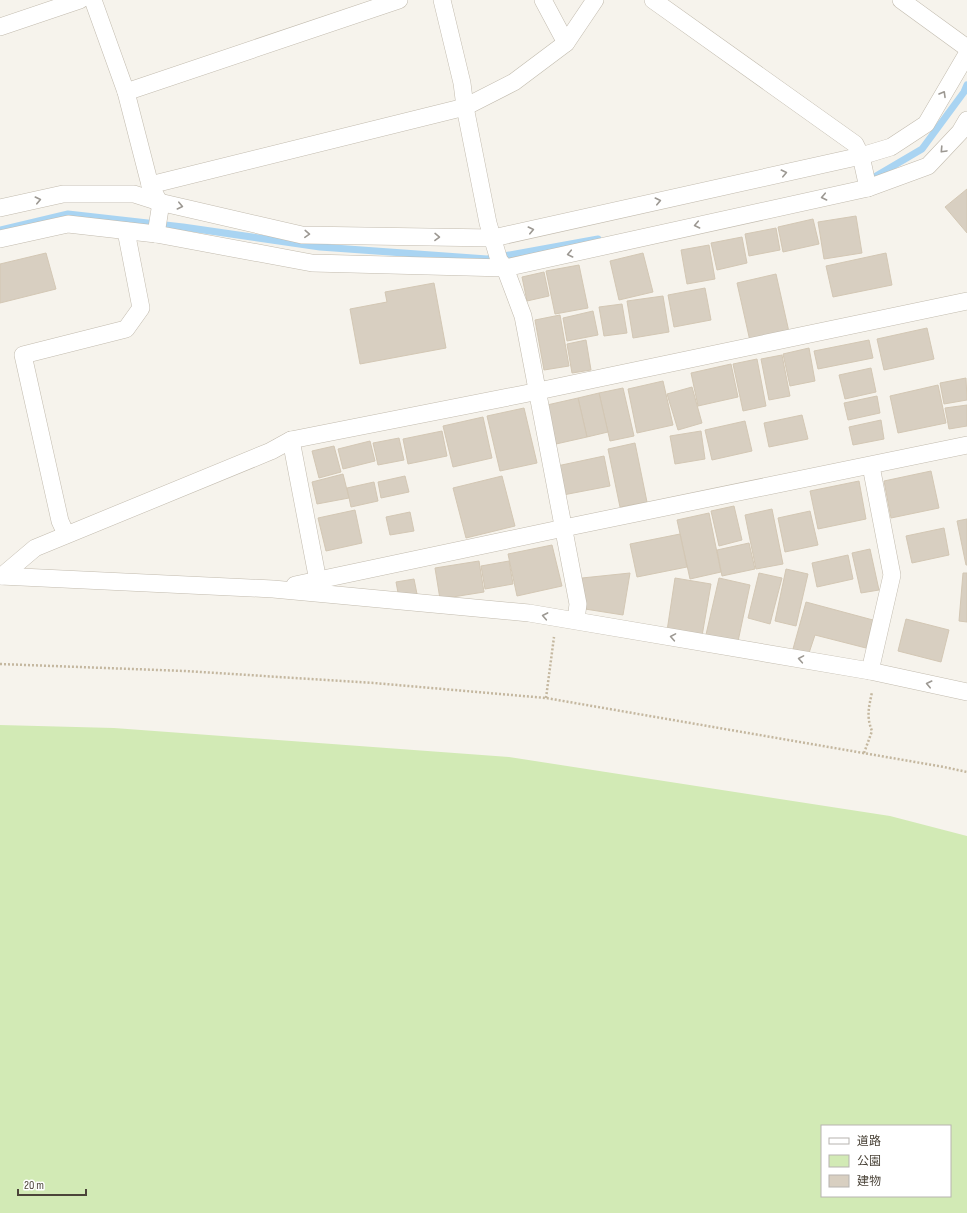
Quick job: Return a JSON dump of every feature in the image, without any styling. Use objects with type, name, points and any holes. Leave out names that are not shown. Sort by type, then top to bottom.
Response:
[{"type":"street","points":[[0,27],[80,0]]},
{"type":"street","points":[[93,0],[126,92],[150,185],[160,205],[156,232]]},
{"type":"street","points":[[126,92],[399,0]]},
{"type":"street","points":[[442,0],[462,83],[465,107],[488,223],[522,316],[578,604],[576,620]]},
{"type":"street","points":[[543,0],[566,43]]},
{"type":"street","points":[[150,185],[465,107],[514,82],[566,43],[594,0]]},
{"type":"street","points":[[653,0],[854,144],[862,160],[867,185]]},
{"type":"street","points":[[901,0],[967,48]]},
{"type":"street","points":[[0,208],[63,194],[134,194],[160,205],[302,234],[498,253],[862,160],[891,147],[926,124],[967,54]]},
{"type":"street","points":[[0,239],[68,224],[126,231],[156,232],[312,263],[498,253],[867,185],[928,166],[960,132],[967,120]]},
{"type":"street","points":[[66,534],[60,521],[23,355],[126,329],[141,308],[126,231]]},
{"type":"street","points":[[1,576],[35,548],[271,451],[291,440],[537,391],[967,301]]},
{"type":"street","points":[[291,440],[318,581]]},
{"type":"street","points":[[273,589],[318,581],[564,528],[871,466],[967,445]]},
{"type":"street","points":[[871,466],[892,574],[873,671]]},
{"type":"street","points":[[1,576],[273,589],[529,613],[873,671],[967,692]]},
{"type":"path","points":[[546,698],[557,618]]},
{"type":"path","points":[[0,664],[185,671],[374,683],[546,698],[967,772]]},
{"type":"path","points":[[864,753],[872,731],[868,721],[868,713],[873,671]]},
{"type":"green space","points":[[0,725],[114,728],[509,757],[890,816],[967,836],[967,1213],[0,1213]]},
{"type":"building","points":[[967,189],[967,233],[945,207]]},
{"type":"building","points":[[856,216],[862,253],[824,259],[818,222]]},
{"type":"building","points":[[813,219],[819,244],[783,252],[778,227]]},
{"type":"building","points":[[776,228],[780,250],[749,256],[745,234]]},
{"type":"building","points":[[742,237],[747,263],[717,270],[711,243]]},
{"type":"building","points":[[709,245],[715,279],[687,284],[681,250]]},
{"type":"building","points":[[46,253],[56,289],[0,303],[0,264]]},
{"type":"building","points":[[643,253],[653,292],[619,300],[610,261]]},
{"type":"building","points":[[886,253],[892,285],[833,297],[826,266]]},
{"type":"building","points":[[579,265],[588,308],[555,314],[546,271]]},
{"type":"building","points":[[544,272],[549,296],[527,301],[522,277]]},
{"type":"building","points":[[776,274],[789,332],[750,341],[737,283]]},
{"type":"building","points":[[434,283],[446,348],[360,364],[350,309],[387,302],[385,292]]},
{"type":"building","points":[[705,288],[711,320],[674,327],[668,295]]},
{"type":"building","points":[[663,296],[669,332],[633,338],[627,301]]},
{"type":"building","points":[[622,304],[627,333],[604,336],[599,307]]},
{"type":"building","points":[[593,311],[598,335],[567,341],[563,318]]},
{"type":"building","points":[[560,315],[569,366],[544,370],[535,320]]},
{"type":"building","points":[[927,328],[934,359],[884,370],[877,339]]},
{"type":"building","points":[[586,340],[591,370],[572,373],[567,344]]},
{"type":"building","points":[[869,340],[873,358],[818,369],[814,351]]},
{"type":"building","points":[[809,348],[815,381],[790,386],[783,354]]},
{"type":"building","points":[[782,355],[790,396],[769,400],[761,359]]},
{"type":"building","points":[[757,359],[766,406],[743,411],[733,364]]},
{"type":"building","points":[[731,364],[738,397],[698,406],[691,373]]},
{"type":"building","points":[[871,368],[876,392],[845,399],[839,375]]},
{"type":"building","points":[[966,378],[967,400],[944,404],[940,383]]},
{"type":"building","points":[[663,381],[673,425],[637,433],[628,389]]},
{"type":"building","points":[[938,385],[946,423],[898,433],[890,396]]},
{"type":"building","points":[[692,387],[702,423],[678,430],[667,394]]},
{"type":"building","points":[[623,388],[634,436],[610,441],[599,393]]},
{"type":"building","points":[[599,393],[608,432],[587,437],[578,398]]},
{"type":"building","points":[[877,396],[880,413],[848,420],[844,403]]},
{"type":"building","points":[[578,398],[587,437],[556,444],[547,405]]},
{"type":"building","points":[[967,405],[967,426],[949,429],[945,408]]},
{"type":"building","points":[[524,408],[537,463],[500,471],[487,416]]},
{"type":"building","points":[[802,415],[808,439],[769,447],[764,423]]},
{"type":"building","points":[[483,417],[492,458],[453,467],[443,426]]},
{"type":"building","points":[[881,420],[884,439],[853,445],[849,427]]},
{"type":"building","points":[[745,421],[752,451],[712,460],[705,430]]},
{"type":"building","points":[[442,431],[447,456],[408,464],[403,439]]},
{"type":"building","points":[[701,431],[705,459],[675,464],[670,436]]},
{"type":"building","points":[[399,438],[404,460],[378,465],[373,443]]},
{"type":"building","points":[[370,441],[375,461],[343,469],[338,449]]},
{"type":"building","points":[[635,443],[647,502],[620,507],[608,449]]},
{"type":"building","points":[[334,446],[341,472],[319,478],[312,451]]},
{"type":"building","points":[[604,456],[610,486],[563,495],[557,466]]},
{"type":"building","points":[[931,471],[939,508],[891,518],[884,481]]},
{"type":"building","points":[[343,474],[349,498],[317,504],[312,482]]},
{"type":"building","points":[[405,476],[409,492],[381,498],[378,482]]},
{"type":"building","points":[[502,476],[515,526],[466,538],[453,488]]},
{"type":"building","points":[[859,481],[866,519],[818,529],[810,491]]},
{"type":"building","points":[[374,482],[378,501],[351,507],[347,488]]},
{"type":"building","points":[[734,506],[742,540],[719,546],[711,511]]},
{"type":"building","points":[[772,509],[783,564],[756,569],[745,515]]},
{"type":"building","points":[[355,510],[362,543],[326,551],[318,518]]},
{"type":"building","points":[[810,511],[818,545],[785,552],[778,518]]},
{"type":"building","points":[[410,512],[414,531],[390,535],[386,517]]},
{"type":"building","points":[[709,513],[721,572],[690,579],[677,520]]},
{"type":"building","points":[[967,519],[967,565],[966,565],[957,521]]},
{"type":"building","points":[[944,528],[949,555],[912,563],[906,536]]},
{"type":"building","points":[[680,534],[687,567],[637,577],[630,544]]},
{"type":"building","points":[[749,543],[755,569],[722,576],[717,550]]},
{"type":"building","points":[[552,545],[562,586],[517,596],[508,554]]},
{"type":"building","points":[[870,549],[879,590],[861,593],[852,553]]},
{"type":"building","points":[[848,555],[853,579],[817,587],[812,563]]},
{"type":"building","points":[[479,561],[484,592],[440,599],[435,568]]},
{"type":"building","points":[[509,561],[513,584],[485,589],[481,566]]},
{"type":"building","points":[[786,569],[808,574],[796,626],[775,621]]},
{"type":"building","points":[[630,573],[623,615],[585,609],[582,578]]},
{"type":"building","points":[[759,573],[782,578],[770,624],[748,618]]},
{"type":"building","points":[[963,573],[967,573],[967,622],[959,621]]},
{"type":"building","points":[[675,578],[711,584],[702,636],[667,631]]},
{"type":"building","points":[[719,578],[750,585],[737,646],[705,639]]},
{"type":"building","points":[[414,579],[417,594],[399,598],[396,582]]},
{"type":"building","points":[[806,602],[873,620],[866,648],[815,635],[809,653],[793,649]]},
{"type":"building","points":[[906,619],[949,630],[941,662],[898,651]]},
{"type":"waterway","points":[[871,179],[922,149],[964,92],[967,85]]},
{"type":"waterway","points":[[0,230],[68,214],[183,227],[320,247],[487,259],[598,239]]}]
